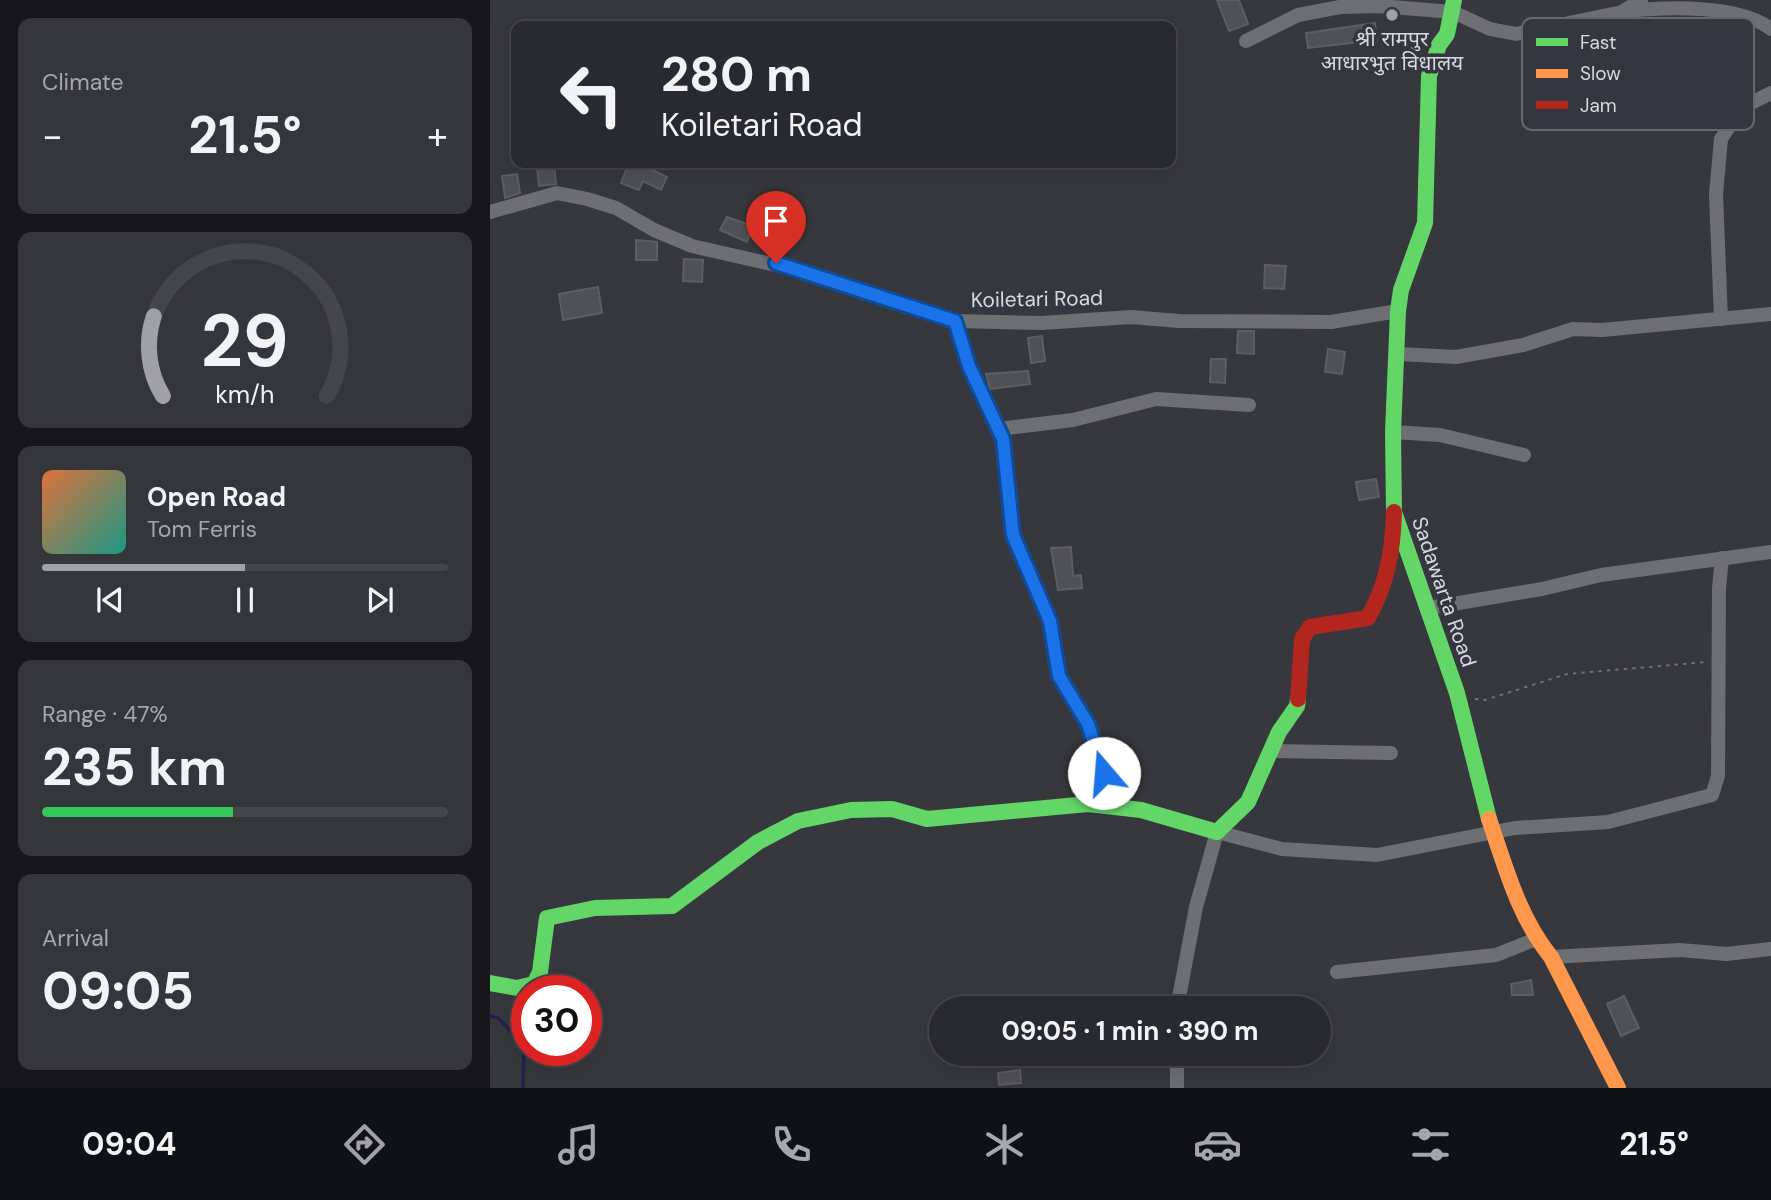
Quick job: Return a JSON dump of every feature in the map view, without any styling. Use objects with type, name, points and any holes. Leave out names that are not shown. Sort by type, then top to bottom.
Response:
[{"type":"street","points":[[1622,12],[1641,0]]},
{"type":"street","points":[[1246,41],[1298,15],[1340,7],[1453,6],[1490,29],[1522,33]]},
{"type":"street","name":"Sadawarta Road","points":[[1453,6],[1447,34],[1438,45],[1429,76],[1425,223],[1401,289],[1398,311],[1393,432],[1394,512],[1457,693],[1494,832],[1536,939],[1551,957],[1618,1088]]},
{"type":"street","points":[[1593,18],[1673,6],[1723,12],[1740,18]]},
{"type":"street","points":[[1754,23],[1771,29]]},
{"type":"street","points":[[1754,102],[1771,93]]},
{"type":"street","points":[[1721,319],[1716,194],[1721,139],[1727,130]]},
{"type":"street","name":"Koiletari Road","points":[[490,212],[557,193],[587,200],[616,208],[654,230],[692,246],[816,274],[955,321],[1042,323],[1131,317],[1179,321],[1331,322],[1398,311]]},
{"type":"street","points":[[1398,354],[1456,357],[1522,345],[1573,329],[1602,330],[1771,314]]},
{"type":"street","points":[[955,321],[969,366],[1003,439],[1013,535],[1050,621],[1059,676],[1088,724],[1116,807]]},
{"type":"street","points":[[998,429],[1073,420],[1156,399],[1249,405]]},
{"type":"street","points":[[1393,432],[1440,435],[1524,455]]},
{"type":"street","points":[[1179,996],[1196,907],[1217,832],[1248,803],[1270,751],[1297,706],[1302,639],[1310,628],[1368,618],[1384,592],[1393,549],[1394,512]]},
{"type":"street","points":[[1429,608],[1542,589],[1601,575],[1771,552]]},
{"type":"street","points":[[490,983],[517,988],[534,984],[540,972],[547,918],[595,908],[672,906],[758,842],[798,821],[852,810],[892,809],[927,819],[1088,804],[1141,810],[1282,849],[1377,855],[1494,832],[1608,822],[1712,795],[1718,776],[1718,660],[1722,558]]},
{"type":"street","points":[[1270,751],[1391,753]]},
{"type":"street","points":[[1088,804],[1104,773]]},
{"type":"street","points":[[1337,972],[1496,955],[1536,939]]},
{"type":"street","points":[[1551,957],[1680,950],[1726,954],[1771,949]]},
{"type":"street","points":[[1177,1066],[1177,1088]]},
{"type":"path","points":[[1457,693],[1485,700],[1567,674],[1718,660]]},
{"type":"building","points":[[1217,0],[1239,0],[1248,24],[1229,31]]},
{"type":"building","points":[[1375,23],[1377,40],[1308,48],[1306,33]]},
{"type":"building","points":[[537,168],[554,168],[556,184],[539,186]]},
{"type":"building","points":[[627,168],[648,168],[667,177],[661,190],[643,181],[639,190],[621,183]]},
{"type":"building","points":[[517,174],[520,193],[505,198],[502,176]]},
{"type":"building","points":[[727,217],[753,226],[747,242],[720,230]]},
{"type":"building","points":[[636,240],[657,242],[657,260],[636,260]]},
{"type":"building","points":[[684,259],[703,260],[702,282],[683,281]]},
{"type":"building","points":[[1265,265],[1286,266],[1284,289],[1264,288]]},
{"type":"building","points":[[598,287],[602,313],[563,320],[559,294]]},
{"type":"building","points":[[1238,331],[1254,331],[1254,354],[1237,353]]},
{"type":"building","points":[[1042,336],[1045,361],[1031,363],[1028,338]]},
{"type":"building","points":[[1328,349],[1345,352],[1342,374],[1325,372]]},
{"type":"building","points":[[1211,359],[1226,359],[1225,383],[1210,382]]},
{"type":"building","points":[[1028,371],[1030,384],[990,389],[986,374]]},
{"type":"building","points":[[1376,479],[1379,497],[1359,500],[1356,482]]},
{"type":"building","points":[[1071,547],[1073,576],[1081,575],[1082,588],[1058,590],[1051,548]]},
{"type":"building","points":[[1531,980],[1533,995],[1512,995],[1511,984]]},
{"type":"building","points":[[1624,996],[1639,1028],[1621,1036],[1607,1004]]},
{"type":"building","points":[[1020,1070],[1021,1083],[999,1085],[998,1073]]},
{"type":"waterway","points":[[490,1016],[498,1018],[524,1045],[523,1088]]},
{"type":"traffic: fast","points":[[1454,0],[1447,34],[1439,45],[1429,76],[1425,223],[1401,290],[1398,311],[1393,432],[1394,512],[1457,693],[1489,819]]},
{"type":"traffic: fast","points":[[490,983],[517,988],[534,984],[540,972],[547,918],[595,908],[672,906],[758,842],[798,821],[851,810],[892,809],[927,819],[1088,804],[1141,810],[1217,832],[1248,802],[1279,732],[1297,706],[1298,699]]},
{"type":"traffic: slow","points":[[1489,819],[1507,873],[1530,926],[1551,957],[1618,1088]]},
{"type":"traffic: jam","points":[[1298,699],[1302,639],[1310,627],[1368,618],[1375,605],[1388,567],[1394,512]]},
{"type":"place","name":"श्री रामपुर आधारभुत विधालय","points":[[1392,15]]},
{"type":"route","points":[[776,263],[955,321],[969,366],[1003,439],[1007,503],[1013,535],[1050,621],[1059,676],[1088,724],[1104,773]]}]
